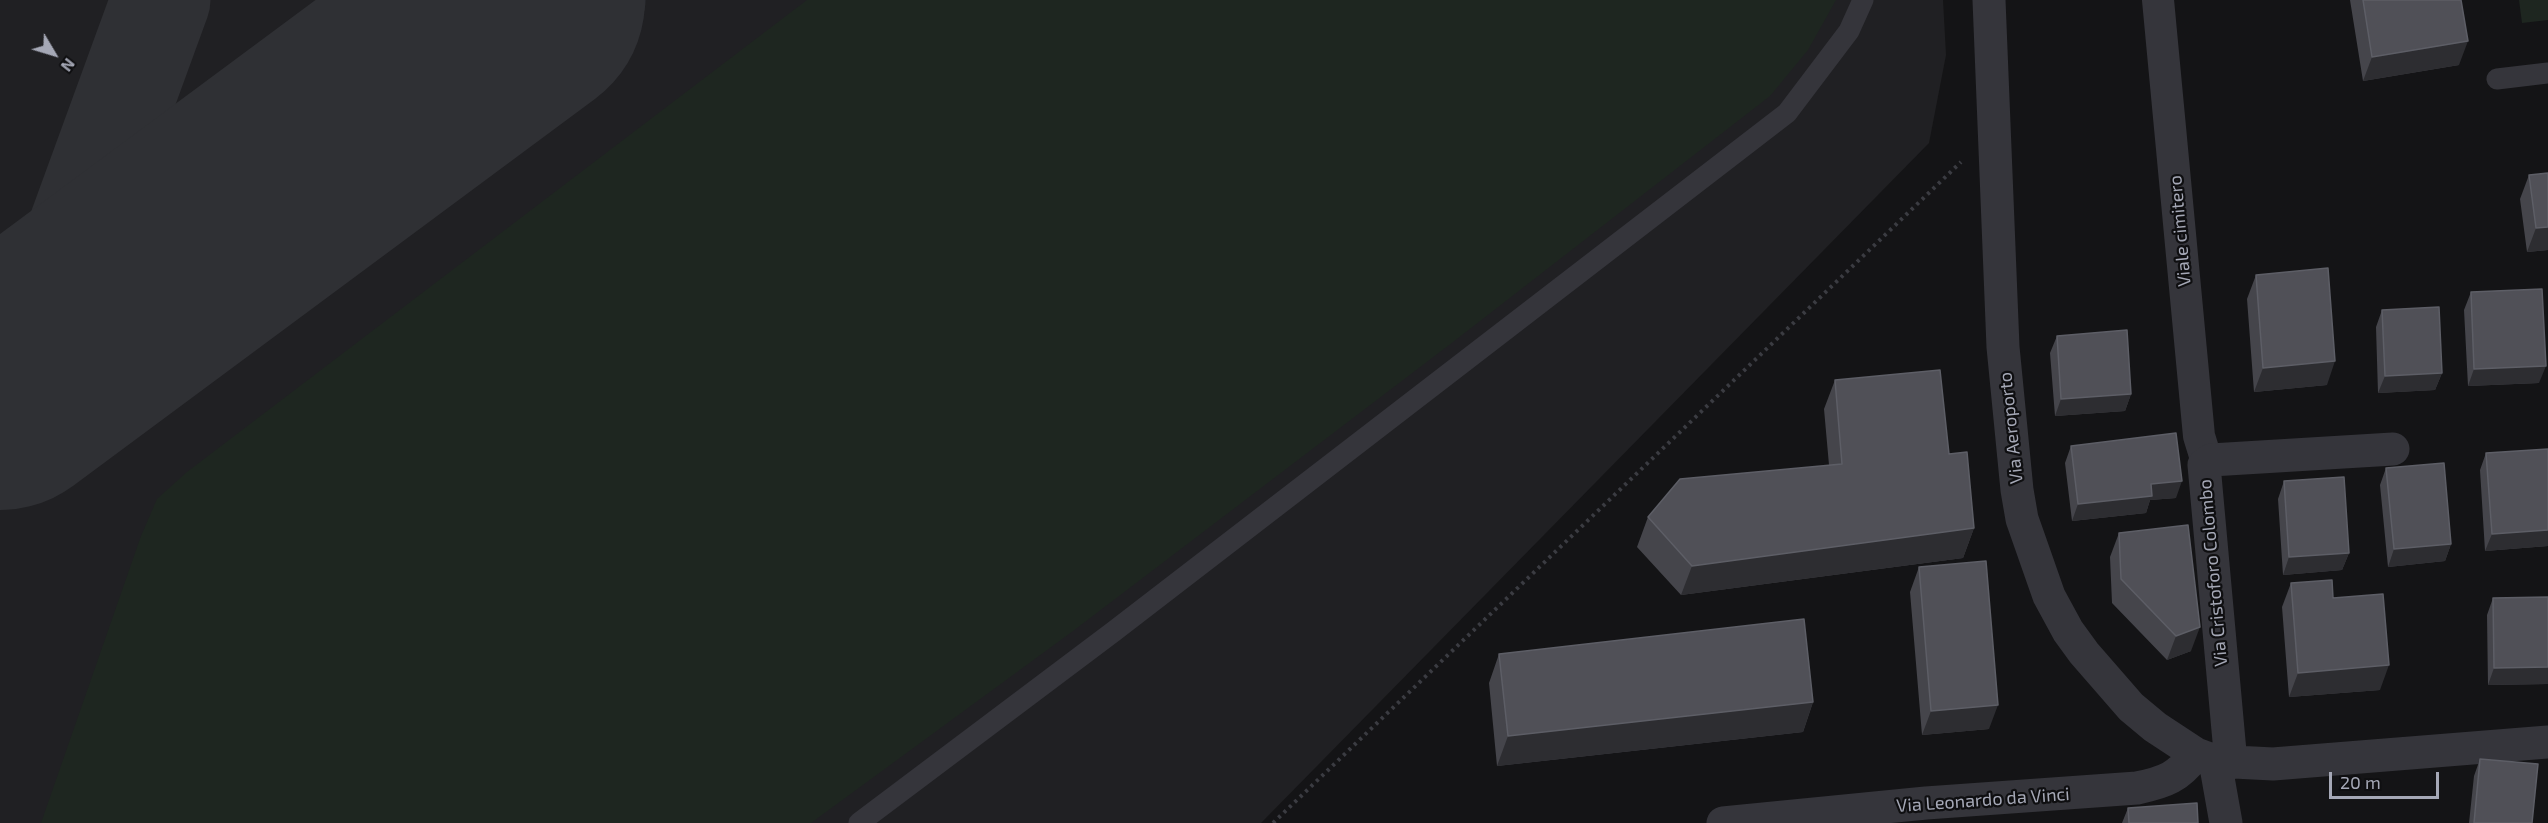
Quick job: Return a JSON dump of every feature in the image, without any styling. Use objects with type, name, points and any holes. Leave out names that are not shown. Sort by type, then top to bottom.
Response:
[{"type":"street","name":"Via Aeroporto","points":[[1989,0],[2003,347],[2013,462],[2022,519],[2049,596],[2068,631],[2084,653],[2132,707],[2168,737],[2214,759]]},
{"type":"street","name":"Viale cimitero","points":[[2158,0],[2199,436],[2207,462]]},
{"type":"street","name":"Via Cristoforo Colombo","points":[[2226,823],[2214,759],[2203,468],[2207,462],[2393,449]]},
{"type":"street","points":[[2214,759],[2272,764],[2548,742]]},
{"type":"street","name":"Via Leonardo da Vinci","points":[[1723,823],[1927,813],[2137,788],[2160,784],[2173,778],[2184,769],[2214,759]]},
{"type":"lane","points":[[859,823],[1113,632],[1787,113],[1849,31],[1863,0]]},
{"type":"lane","points":[[2498,79],[2548,73]]},
{"type":"path","points":[[1274,823],[1961,162],[1961,151]]},
{"type":"shaded area","points":[[0,0],[1943,0],[1946,55],[1929,143],[1261,823],[0,823]]},
{"type":"shaded area","points":[[807,0],[1836,0],[1808,50],[1770,96],[1453,342],[1073,631],[811,823],[41,823],[141,536],[157,499],[187,472]]},
{"type":"shaded area","points":[[2519,0],[2548,0],[2548,20],[2522,23]]},
{"type":"building","points":[[2363,0],[2461,0],[2468,41],[2372,57]]},
{"type":"building","points":[[2548,173],[2548,227],[2536,228],[2529,175]]},
{"type":"building","points":[[2328,268],[2335,361],[2263,368],[2256,275]]},
{"type":"building","points":[[2542,289],[2546,366],[2474,369],[2471,292]]},
{"type":"building","points":[[2439,307],[2442,373],[2385,376],[2382,310]]},
{"type":"building","points":[[2127,330],[2131,394],[2061,399],[2057,336]]},
{"type":"building","points":[[1940,370],[1949,454],[1967,452],[1974,528],[1692,566],[1648,517],[1680,479],[1842,464],[1835,380]]},
{"type":"building","points":[[2176,433],[2182,481],[2151,484],[2152,496],[2078,504],[2071,446]]},
{"type":"building","points":[[2548,449],[2548,530],[2492,534],[2486,453]]},
{"type":"building","points":[[2444,463],[2451,544],[2394,549],[2386,468]]},
{"type":"building","points":[[2344,477],[2349,553],[2289,557],[2284,481]]},
{"type":"building","points":[[2188,525],[2200,627],[2176,636],[2121,579],[2119,533]]},
{"type":"building","points":[[1986,561],[1998,705],[1931,711],[1919,567]]},
{"type":"building","points":[[2332,580],[2333,598],[2383,594],[2389,665],[2298,673],[2291,583]]},
{"type":"building","points":[[2548,597],[2548,667],[2494,668],[2493,598]]},
{"type":"building","points":[[1804,619],[1813,702],[1508,736],[1499,654]]},
{"type":"building","points":[[2480,759],[2538,764],[2532,823],[2474,823]]},
{"type":"building","points":[[2197,803],[2198,823],[2129,823],[2128,808]]},
{"type":"taxiway","points":[[0,441],[161,0]]},
{"type":"taxiway","points":[[227,236],[499,31],[527,16],[596,0]]},
{"type":"runway","points":[[0,387],[522,0]]}]
